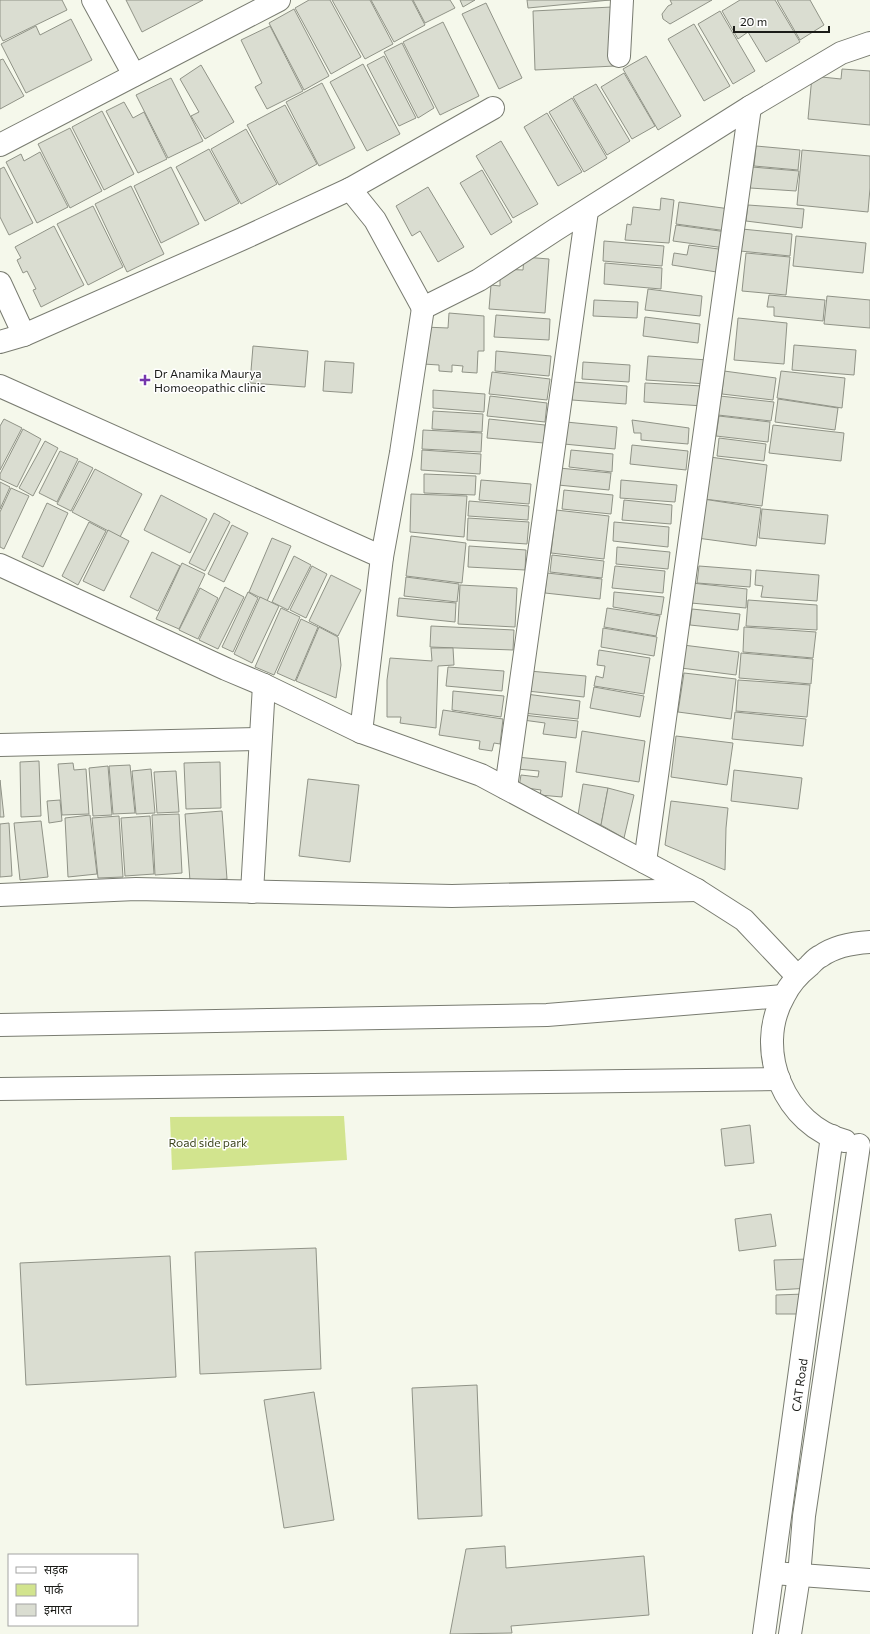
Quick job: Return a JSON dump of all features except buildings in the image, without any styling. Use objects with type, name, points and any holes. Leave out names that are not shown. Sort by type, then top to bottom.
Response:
[{"type":"street","points":[[93,0],[134,75]]},
{"type":"street","points":[[0,145],[279,0]]},
{"type":"street","points":[[619,56],[622,0]]},
{"type":"street","points":[[423,308],[479,280],[750,107],[840,53],[870,43]]},
{"type":"street","points":[[645,862],[750,107]]},
{"type":"street","points":[[0,342],[24,335],[350,189],[493,108]]},
{"type":"street","points":[[350,189],[375,220],[423,308],[401,452],[382,557],[361,732]]},
{"type":"street","points":[[506,788],[587,211]]},
{"type":"street","points":[[0,283],[24,335]]},
{"type":"street","points":[[0,386],[382,557]]},
{"type":"street","points":[[0,565],[264,685],[361,732],[481,775],[697,890],[744,920],[797,976]]},
{"type":"street","points":[[252,892],[264,685]]},
{"type":"street","points":[[0,745],[260,739]]},
{"type":"street","points":[[0,895],[136,889],[452,896],[697,890]]},
{"type":"street","points":[[864,1145],[832,1136],[810,1123],[797,1110],[786,1096],[779,1079],[773,1058],[772,1037],[776,1016],[783,996],[797,976],[821,956],[849,944],[870,942]]},
{"type":"street","points":[[0,1025],[547,1015],[783,996]]},
{"type":"street","points":[[0,1089],[779,1079]]},
{"type":"street","name":"CAT Road","points":[[764,1634],[832,1136]]},
{"type":"street","name":"CAT Road","points":[[790,1634],[799,1576],[804,1516],[864,1145]]},
{"type":"street","points":[[773,1574],[870,1580]]},
{"type":"green space","name":"Road side park","points":[[344,1116],[347,1160],[172,1170],[170,1117]]},
{"type":"place","name":"Dr Anamika Maurya Homoeopathic clinic","points":[[145,380]]}]
